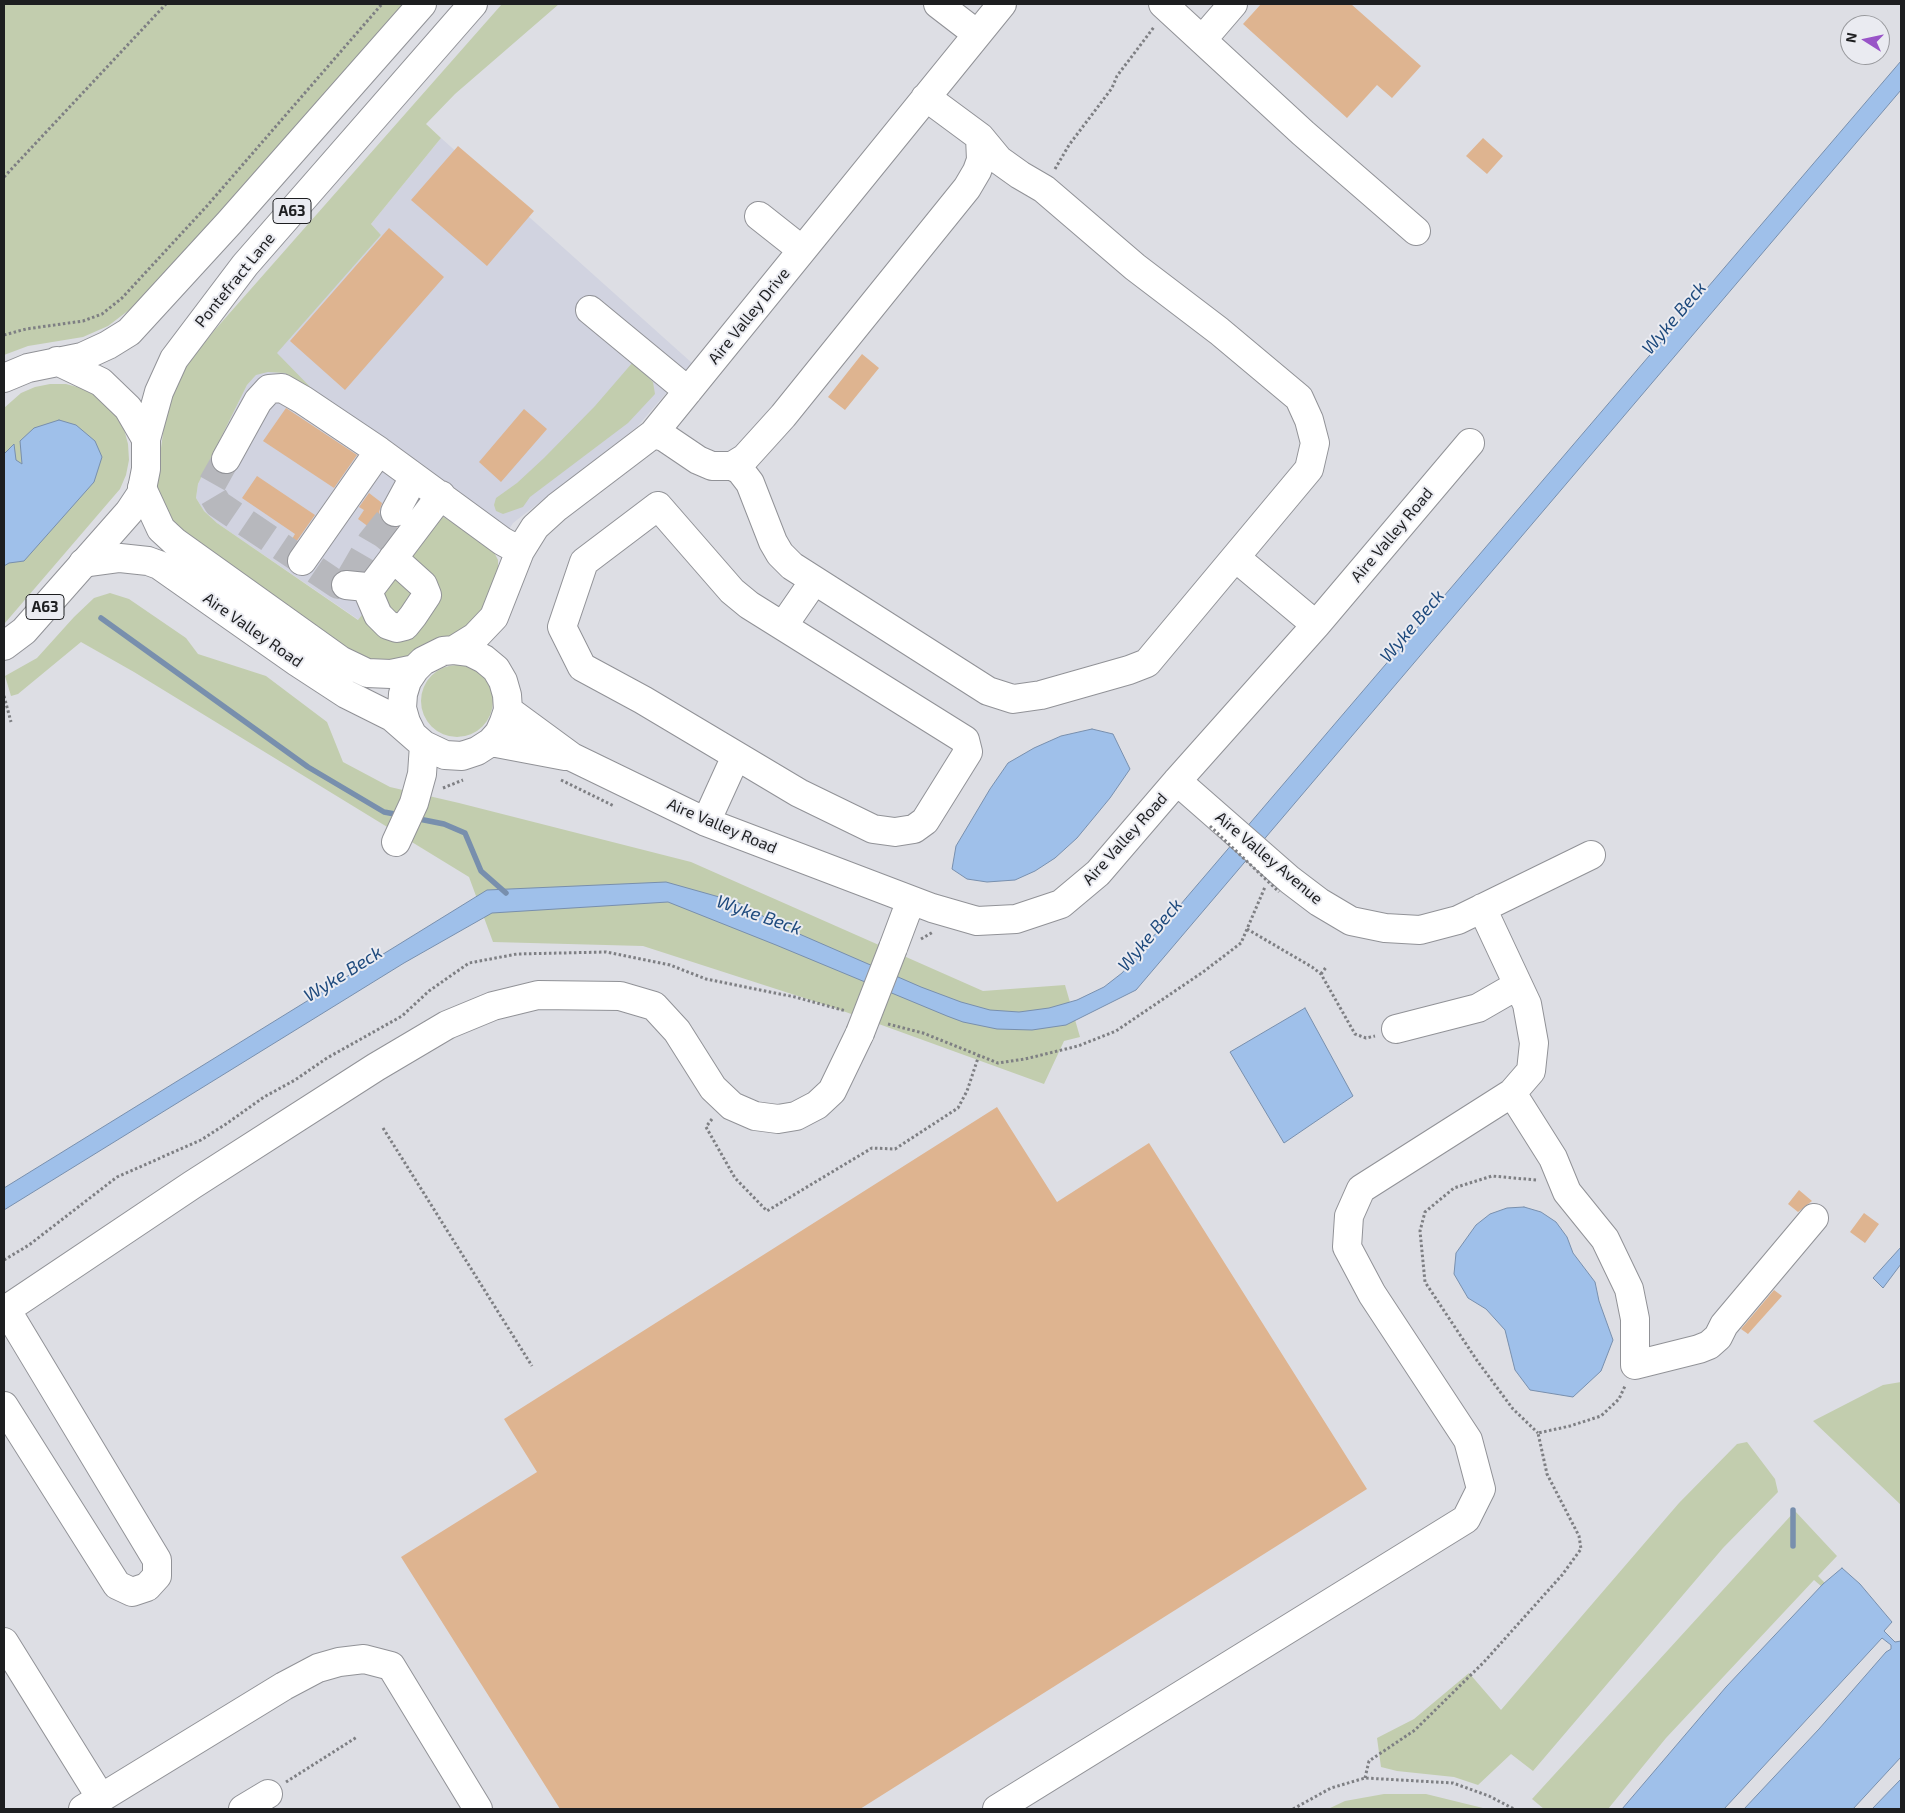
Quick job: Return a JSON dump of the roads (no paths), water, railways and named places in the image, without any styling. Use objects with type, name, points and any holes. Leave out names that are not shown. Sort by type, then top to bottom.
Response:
[{"type":"main road","name":"A63","points":[[4,378],[28,368],[82,357],[108,345],[128,332],[229,223],[422,4]]},
{"type":"main road","name":"Pontefract Lane","points":[[146,439],[159,392],[174,359],[245,265],[474,4]]},
{"type":"main road","points":[[938,4],[977,34]]},
{"type":"main road","name":"Aire Valley Drive","points":[[454,650],[475,637],[494,617],[520,551],[535,527],[557,507],[653,434],[1002,4]]},
{"type":"main road","points":[[1202,40],[1233,4]]},
{"type":"main road","points":[[1161,12],[1202,40],[1303,133],[1416,231]]},
{"type":"main road","points":[[653,434],[664,437],[698,460],[712,466],[732,466],[740,470],[750,483],[772,542],[780,554],[792,566],[988,691],[1013,698],[1041,695],[1147,663],[1309,469],[1315,443],[1309,420],[1299,398],[1218,330],[1135,267],[1044,189],[1020,176],[999,160],[980,137],[925,98]]},
{"type":"main road","points":[[732,466],[745,458],[783,416],[967,188],[981,160],[980,137]]},
{"type":"main road","points":[[760,216],[802,250]]},
{"type":"main road","points":[[590,310],[688,391]]},
{"type":"main road","points":[[57,361],[101,382],[128,408],[146,439]]},
{"type":"main road","points":[[226,459],[258,402],[269,389],[282,388],[379,451],[502,541],[520,551]]},
{"type":"main road","name":"A63","points":[[4,646],[24,631],[129,512],[141,494],[146,469],[146,439]]},
{"type":"main road","name":"Aire Valley Road","points":[[508,710],[572,757],[706,822],[911,900],[977,921],[1016,919],[1061,904],[1098,873],[1316,625],[1470,443]]},
{"type":"main road","points":[[302,561],[379,451]]},
{"type":"main road","points":[[395,512],[414,477]]},
{"type":"main road","name":"Aire Valley Road","points":[[142,488],[161,528],[175,542],[340,660],[367,674],[391,674],[414,669],[433,655],[454,650]]},
{"type":"main road","points":[[393,558],[423,585],[427,595],[414,616],[405,626],[397,628],[388,625],[378,615],[356,586],[373,585],[393,558],[440,495]]},
{"type":"main road","points":[[658,506],[732,591],[749,605],[783,626],[965,740],[968,752],[925,821],[914,829],[895,832],[873,829],[799,793],[643,700],[582,667],[562,627],[584,562],[658,506]]},
{"type":"main road","name":"Aire Valley Road","points":[[83,563],[120,558],[148,561],[159,565],[346,694],[392,717],[430,750],[445,755],[462,756]]},
{"type":"main road","points":[[1236,558],[1316,625]]},
{"type":"main road","points":[[783,626],[814,581]]},
{"type":"main road","name":"Aire Valley Drive","points":[[494,617],[496,669]]},
{"type":"main road","points":[[414,803],[462,756],[477,751],[491,742],[499,733],[508,710],[508,695],[496,669],[484,659],[470,652],[454,650]]},
{"type":"main road","points":[[396,842],[414,803],[422,774],[418,740],[406,722],[402,708],[403,694],[407,681],[414,669]]},
{"type":"main road","name":"Aire Valley Road","points":[[491,742],[572,757]]},
{"type":"main road","points":[[706,822],[736,756]]},
{"type":"main road","name":"Aire Valley Avenue","points":[[1177,781],[1213,820],[1280,881],[1352,921],[1385,928],[1420,930],[1458,920],[1591,855]]},
{"type":"main road","points":[[4,1406],[116,1585],[132,1592],[147,1586],[157,1576],[157,1560],[5,1310],[376,1067],[447,1024],[493,1006],[538,995],[620,996],[654,1006],[677,1031],[712,1088],[732,1106],[756,1116],[778,1119],[796,1116],[817,1105],[832,1091],[864,1023],[911,900]]},
{"type":"main road","points":[[997,1809],[1466,1519],[1481,1489],[1468,1440],[1372,1294],[1347,1247],[1349,1216],[1361,1189],[1512,1093],[1531,1071],[1534,1043],[1527,1004],[1482,908]]},
{"type":"main road","points":[[1396,1029],[1478,1008],[1518,985]]},
{"type":"main road","points":[[1512,1093],[1553,1158],[1567,1192],[1605,1239],[1629,1289],[1635,1319],[1635,1365],[1710,1345],[1718,1337],[1724,1325],[1814,1218]]},
{"type":"main road","points":[[4,1642],[92,1804],[284,1686],[318,1668],[339,1662],[364,1659],[391,1666],[478,1809]]},
{"type":"water","name":"Wyke Beck","points":[[1901,61],[1901,90],[1136,990],[1066,1025],[1032,1030],[997,1029],[963,1022],[947,1016],[668,902],[492,913],[404,963],[4,1210],[4,1188],[487,890],[666,882],[737,902],[781,926],[921,987],[961,1002],[990,1010],[1019,1012],[1049,1008],[1077,1000],[1104,987],[1122,973]]},
{"type":"water","points":[[59,420],[76,425],[95,441],[102,457],[94,482],[24,561],[9,563],[4,566],[4,454],[14,444],[16,460],[22,464],[20,441],[34,428]]},
{"type":"water","points":[[1092,729],[1113,734],[1130,769],[1110,798],[1077,838],[1055,858],[1035,871],[1015,880],[987,882],[967,879],[952,869],[956,846],[1008,763],[1034,748],[1061,736]]},
{"type":"water","points":[[1305,1008],[1353,1096],[1284,1143],[1230,1052]]},
{"type":"water","points":[[1524,1207],[1541,1212],[1556,1222],[1567,1237],[1573,1253],[1595,1282],[1599,1301],[1613,1340],[1601,1371],[1573,1397],[1530,1390],[1515,1370],[1505,1330],[1486,1309],[1468,1298],[1454,1274],[1456,1253],[1476,1225],[1490,1214],[1507,1208]]},
{"type":"water","points":[[1901,1247],[1901,1264],[1883,1288],[1873,1278]]},
{"type":"water","points":[[1842,1568],[1860,1584],[1892,1622],[1884,1631],[1895,1642],[1901,1641],[1901,1757],[1853,1809],[1744,1809],[1819,1729],[1886,1652],[1891,1649],[1891,1645],[1882,1638],[1724,1809],[1622,1809],[1726,1687],[1823,1584]]},
{"type":"water","points":[[1901,1779],[1901,1809],[1872,1809]]},
{"type":"waterway","points":[[101,618],[308,767],[384,812],[400,815]]},
{"type":"waterway","points":[[414,818],[444,824],[465,833],[481,871],[506,893]]},
{"type":"waterway","points":[[1793,1510],[1793,1546]]},
{"type":"tunnel","points":[[226,459],[212,484],[212,494],[218,504],[338,585],[346,585],[371,542],[395,512]]}]
